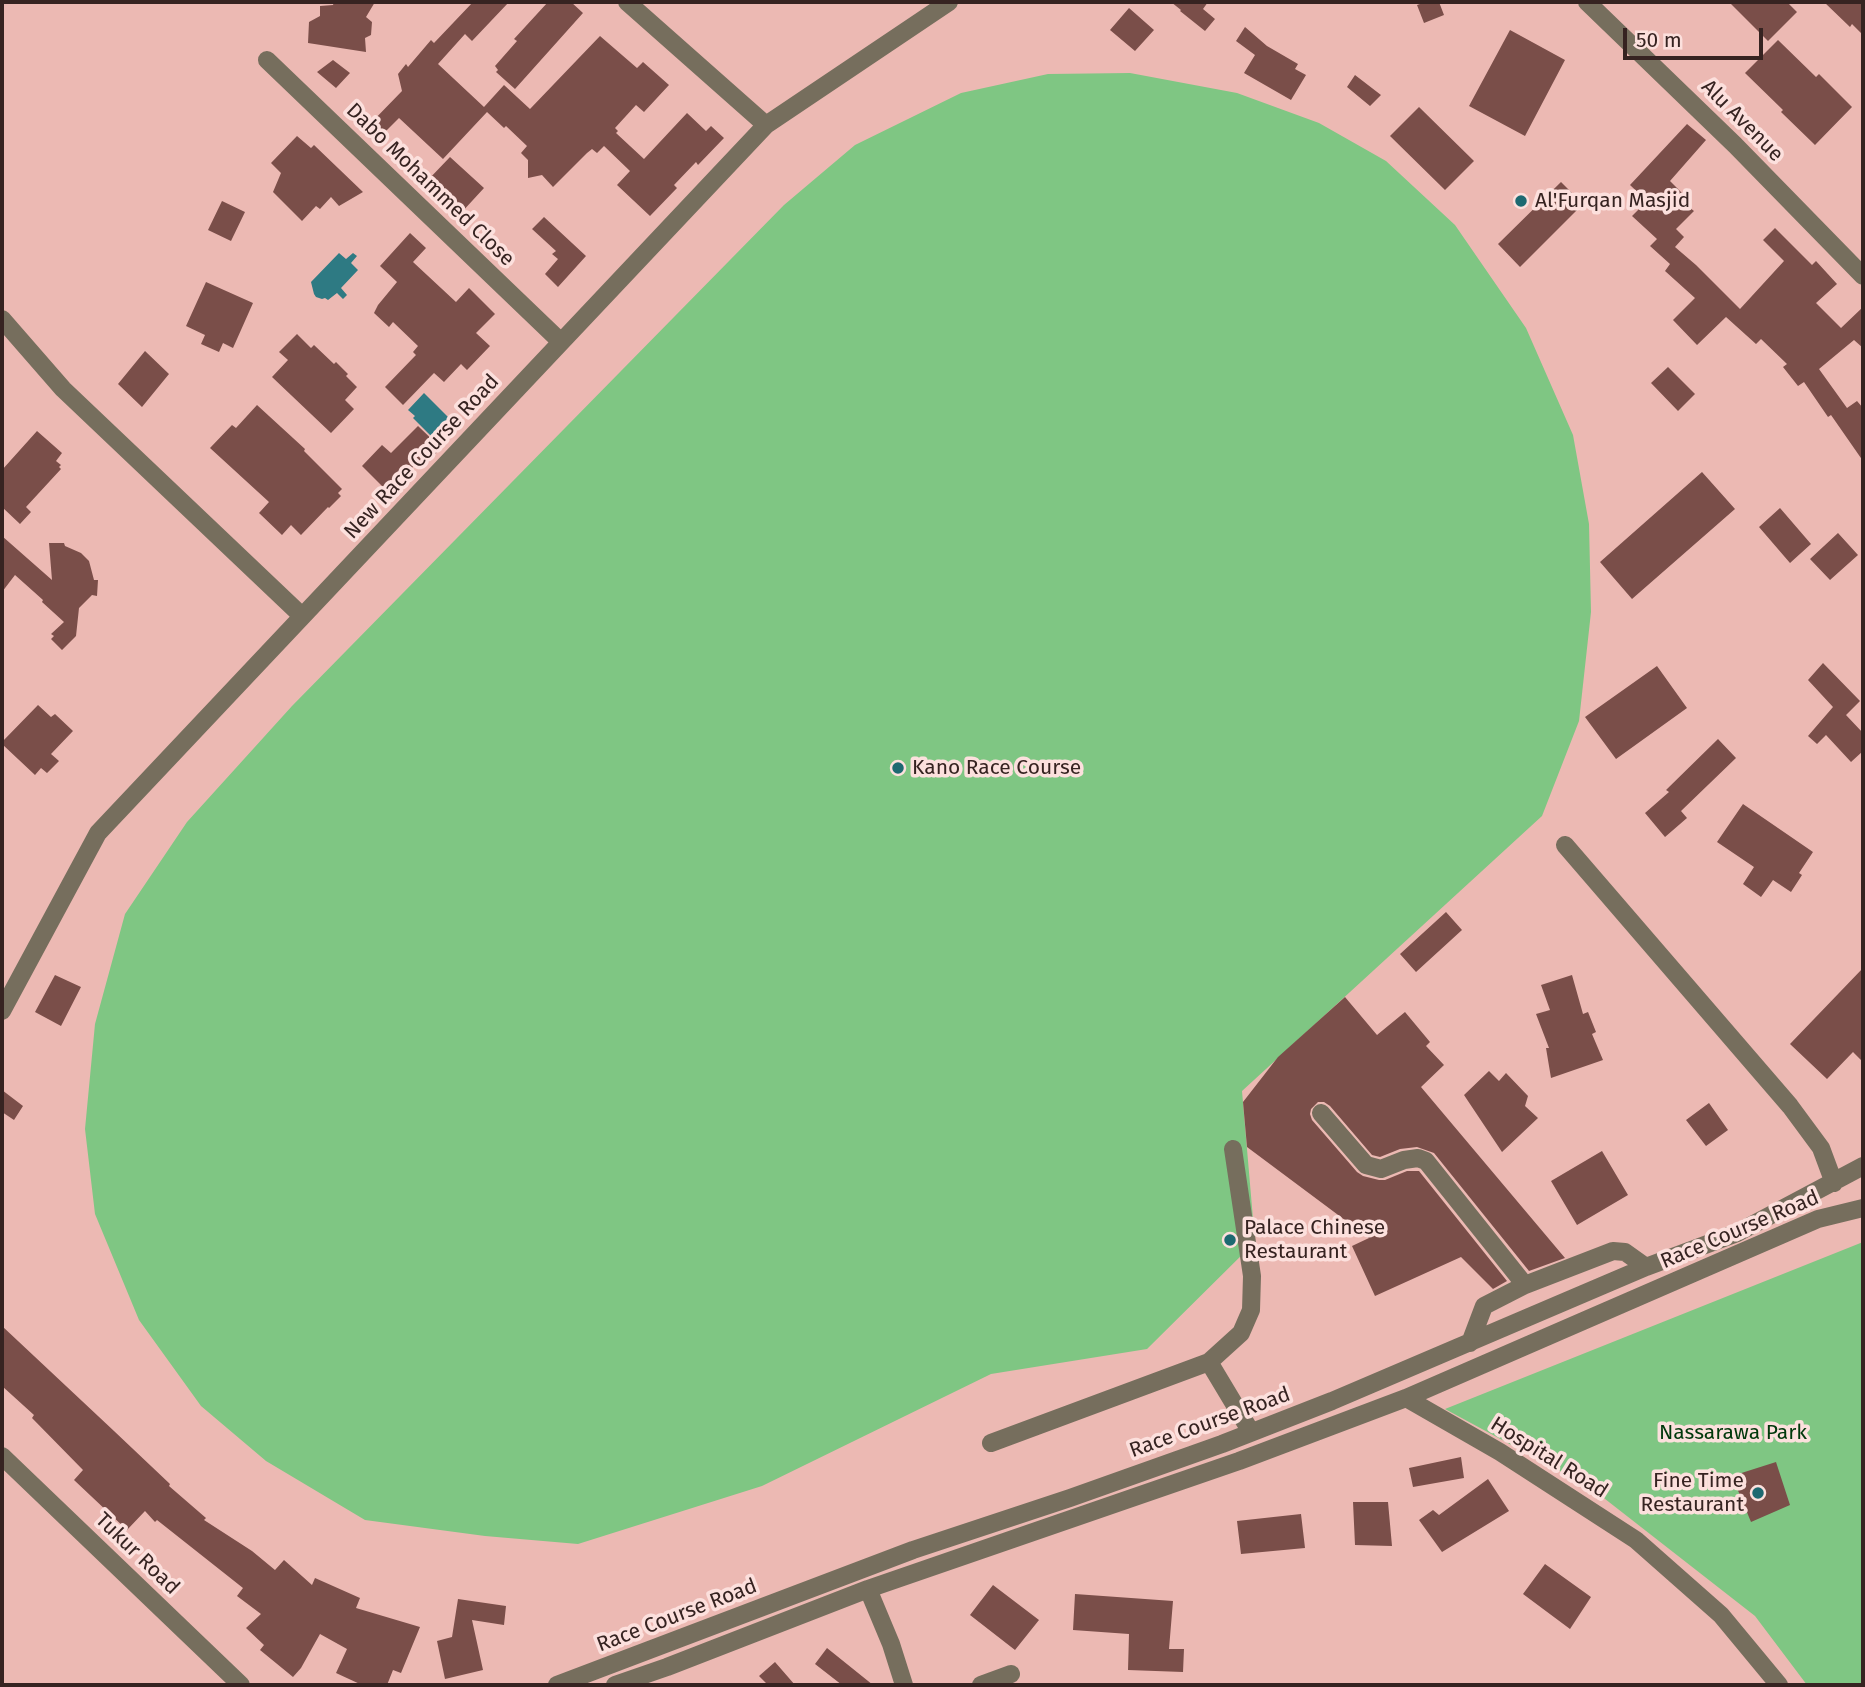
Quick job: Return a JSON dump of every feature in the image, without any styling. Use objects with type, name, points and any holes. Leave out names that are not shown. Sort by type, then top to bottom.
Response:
[{"type":"street","points":[[627,2],[766,125]]},
{"type":"street","name":"New Race Course Road","points":[[2,1011],[98,833],[766,125],[949,2]]},
{"type":"street","name":"Alu Avenue","points":[[1587,2],[1735,145],[1863,276]]},
{"type":"street","name":"Dabo Mohammed Close","points":[[267,60],[561,342]]},
{"type":"street","points":[[5,330],[63,389],[302,616]]},
{"type":"street","points":[[1565,845],[1790,1106],[1821,1148],[1834,1183]]},
{"type":"street","points":[[1321,1114],[1366,1165],[1381,1169],[1404,1160],[1418,1158],[1426,1161],[1525,1285]]},
{"type":"street","points":[[991,1443],[1209,1362],[1241,1333],[1251,1310],[1252,1276],[1233,1149]]},
{"type":"street","name":"Race Course Road","points":[[557,1685],[913,1550],[1070,1498],[1332,1401],[1646,1268],[1737,1233],[1863,1166]]},
{"type":"street","name":"Race Course Road","points":[[615,1685],[868,1589],[1239,1461],[1406,1398],[1818,1219],[1863,1208]]},
{"type":"street","points":[[1469,1343],[1484,1306],[1525,1285],[1613,1251],[1625,1252],[1646,1268]]},
{"type":"street","points":[[1209,1362],[1251,1432]]},
{"type":"street","name":"Hospital Road","points":[[1406,1398],[1500,1452],[1636,1540],[1721,1615],[1779,1685]]},
{"type":"street","name":"Tukur Road","points":[[2,1457],[241,1685]]},
{"type":"street","points":[[868,1589],[891,1644],[904,1685]]},
{"type":"street","points":[[981,1685],[1011,1674]]},
{"type":"green space","name":"Kano Race Course","points":[[1130,73],[1237,93],[1319,123],[1386,161],[1455,225],[1526,328],[1573,435],[1589,524],[1591,612],[1579,721],[1542,816],[1242,1091],[1255,1242],[1147,1349],[991,1374],[762,1486],[578,1544],[485,1536],[365,1520],[266,1461],[201,1406],[139,1320],[95,1214],[85,1129],[95,1024],[125,914],[187,822],[292,706],[784,205],[855,145],[961,93],[1048,74]]},
{"type":"green space","name":"Nassarawa Park","points":[[1863,1242],[1863,1685],[1807,1685],[1755,1616],[1591,1488],[1445,1409]]},
{"type":"water","points":[[339,253],[346,259],[353,253],[357,256],[351,263],[358,270],[341,288],[347,295],[343,299],[337,293],[328,300],[316,297],[311,282]]},
{"type":"water","points":[[424,393],[457,426],[439,444],[408,410]]},
{"type":"building","points":[[334,2],[375,2],[366,17],[372,22],[371,35],[365,38],[366,52],[308,43],[309,22],[320,16],[320,6],[333,5]]},
{"type":"building","points":[[473,2],[509,2],[472,41],[465,34],[438,64],[484,107],[504,85],[530,109],[600,36],[637,68],[643,62],[669,85],[644,112],[636,105],[615,128],[618,131],[616,133],[644,159],[687,113],[706,131],[711,126],[724,138],[674,185],[677,188],[650,216],[617,185],[630,171],[604,146],[597,153],[592,149],[587,153],[553,187],[542,175],[528,178],[528,160],[521,153],[527,146],[487,112],[443,159],[399,118],[379,138],[368,126],[402,91],[398,74],[406,64],[408,67],[431,40],[434,43]]},
{"type":"building","points":[[548,2],[571,2],[583,13],[515,89],[496,72],[498,70],[495,66],[517,41],[514,39]]},
{"type":"building","points":[[1171,2],[1208,2],[1203,9],[1215,19],[1205,31]]},
{"type":"building","points":[[1439,2],[1444,15],[1424,23],[1417,5]]},
{"type":"building","points":[[1729,2],[1787,2],[1797,12],[1768,41]]},
{"type":"building","points":[[1824,2],[1863,2],[1863,35],[1852,24],[1850,27]]},
{"type":"building","points":[[1129,8],[1154,30],[1135,51],[1110,30]]},
{"type":"building","points":[[1245,27],[1267,46],[1298,64],[1295,69],[1306,75],[1291,100],[1244,73],[1255,55],[1236,41]]},
{"type":"building","points":[[1510,30],[1565,60],[1525,136],[1469,106]]},
{"type":"building","points":[[1778,40],[1816,77],[1819,74],[1852,107],[1815,145],[1745,73]]},
{"type":"building","points":[[333,60],[350,73],[336,88],[317,72]]},
{"type":"building","points":[[1355,75],[1381,95],[1370,106],[1347,87]]},
{"type":"building","points":[[1419,107],[1474,161],[1445,190],[1390,136]]},
{"type":"building","points":[[1687,124],[1706,140],[1670,181],[1689,200],[1685,204],[1694,211],[1676,229],[1684,237],[1675,247],[1740,309],[1784,261],[1763,240],[1775,228],[1812,265],[1816,261],[1837,284],[1816,303],[1841,328],[1863,307],[1863,348],[1854,340],[1819,369],[1847,408],[1857,401],[1863,408],[1863,461],[1804,382],[1798,386],[1783,367],[1787,364],[1761,339],[1756,344],[1726,317],[1697,345],[1673,320],[1695,298],[1665,271],[1670,264],[1650,246],[1657,239],[1632,216],[1647,201],[1630,185]]},
{"type":"building","points":[[297,136],[311,148],[314,145],[363,192],[339,206],[331,197],[320,209],[316,206],[302,221],[273,192],[281,173],[271,163]]},
{"type":"building","points":[[450,157],[484,188],[461,213],[427,181]]},
{"type":"building","points":[[1561,182],[1583,204],[1520,267],[1498,244]]},
{"type":"building","points":[[222,201],[245,212],[231,241],[208,230]]},
{"type":"building","points":[[544,217],[586,256],[558,287],[545,274],[558,259],[552,254],[556,251],[532,229]]},
{"type":"building","points":[[410,233],[426,248],[413,262],[456,302],[469,288],[495,314],[476,333],[490,346],[467,370],[461,364],[444,382],[434,373],[403,405],[385,387],[416,355],[413,352],[418,346],[393,322],[389,327],[374,313],[397,282],[380,266]]},
{"type":"building","points":[[206,282],[253,303],[233,348],[223,343],[219,352],[201,344],[205,335],[186,326]]},
{"type":"building","points":[[297,334],[311,348],[314,345],[334,364],[336,362],[357,387],[345,400],[354,409],[331,433],[272,377],[288,360],[279,352]]},
{"type":"building","points":[[145,351],[169,374],[142,407],[118,384]]},
{"type":"building","points":[[1668,367],[1695,394],[1678,411],[1651,383]]},
{"type":"building","points":[[257,405],[305,449],[342,489],[338,493],[341,496],[301,535],[291,525],[282,535],[259,513],[269,502],[210,448],[232,425],[236,428]]},
{"type":"building","points":[[418,426],[441,448],[422,468],[417,463],[388,492],[362,466],[382,445],[391,453]]},
{"type":"building","points":[[37,431],[62,453],[56,461],[61,465],[61,469],[26,507],[31,512],[20,524],[2,507],[2,470]]},
{"type":"building","points":[[1702,472],[1735,509],[1632,599],[1600,562]]},
{"type":"building","points":[[1780,508],[1811,544],[1790,563],[1759,527]]},
{"type":"building","points":[[1838,533],[1858,555],[1830,580],[1810,559]]},
{"type":"building","points":[[2,536],[52,580],[49,543],[64,543],[89,561],[94,580],[98,580],[97,596],[92,595],[79,608],[76,636],[62,650],[51,639],[54,636],[51,634],[64,622],[42,602],[43,600],[15,575],[2,592]]},
{"type":"building","points":[[1823,663],[1860,701],[1846,715],[1863,733],[1863,751],[1851,762],[1826,735],[1817,744],[1808,736],[1833,707],[1808,680]]},
{"type":"building","points":[[1657,666],[1687,708],[1616,759],[1585,717]]},
{"type":"building","points":[[38,705],[51,717],[55,714],[73,731],[51,754],[59,761],[47,773],[41,768],[35,775],[2,742]]},
{"type":"building","points":[[1718,739],[1736,758],[1681,811],[1687,818],[1665,837],[1645,813],[1669,792],[1666,790]]},
{"type":"building","points":[[1743,804],[1813,852],[1799,873],[1802,875],[1791,892],[1773,880],[1761,897],[1743,884],[1754,867],[1717,842]]},
{"type":"building","points":[[1446,912],[1462,930],[1416,972],[1400,954]]},
{"type":"building","points":[[1863,968],[1863,1062],[1853,1052],[1827,1079],[1790,1044]]},
{"type":"building","points":[[55,975],[81,987],[61,1026],[35,1012]]},
{"type":"building","points":[[1572,975],[1583,1014],[1588,1012],[1596,1032],[1592,1034],[1603,1060],[1551,1078],[1546,1048],[1549,1048],[1536,1014],[1550,1010],[1541,985]]},
{"type":"building","points":[[1345,997],[1377,1035],[1405,1012],[1430,1042],[1426,1046],[1444,1065],[1421,1087],[1565,1258],[1529,1271],[1434,1153],[1417,1147],[1400,1149],[1380,1157],[1372,1155],[1330,1106],[1318,1102],[1311,1109],[1312,1120],[1357,1172],[1363,1176],[1385,1180],[1407,1171],[1419,1171],[1507,1281],[1493,1289],[1461,1257],[1375,1296],[1352,1246],[1369,1238],[1247,1147],[1243,1102],[1278,1057]]},
{"type":"building","points":[[1489,1071],[1499,1081],[1506,1073],[1528,1096],[1525,1106],[1538,1118],[1502,1152],[1464,1095]]},
{"type":"building","points":[[2,1090],[23,1106],[14,1120],[2,1112]]},
{"type":"building","points":[[1709,1103],[1728,1130],[1706,1146],[1686,1120]]},
{"type":"building","points":[[1602,1151],[1628,1195],[1577,1225],[1551,1181]]},
{"type":"building","points":[[2,1326],[206,1518],[204,1520],[252,1551],[275,1570],[284,1560],[312,1585],[315,1578],[360,1598],[356,1608],[420,1627],[401,1673],[393,1670],[387,1685],[362,1685],[336,1673],[347,1649],[320,1634],[293,1677],[260,1650],[264,1645],[246,1628],[261,1614],[237,1596],[243,1588],[157,1520],[155,1522],[145,1511],[127,1530],[74,1480],[83,1470],[32,1418],[34,1415],[2,1386]]},
{"type":"building","points":[[1461,1457],[1464,1478],[1413,1487],[1409,1468]]},
{"type":"building","points":[[1776,1462],[1790,1505],[1751,1522],[1732,1476]]},
{"type":"building","points":[[1488,1479],[1509,1511],[1442,1552],[1419,1520],[1433,1510],[1439,1515]]},
{"type":"building","points":[[1353,1502],[1388,1502],[1392,1546],[1355,1545]]},
{"type":"building","points":[[1301,1514],[1305,1548],[1241,1554],[1237,1521]]},
{"type":"building","points":[[1545,1564],[1591,1597],[1570,1629],[1523,1594]]},
{"type":"building","points":[[993,1585],[1039,1620],[1015,1650],[970,1615]]},
{"type":"building","points":[[1075,1594],[1173,1601],[1169,1649],[1184,1649],[1183,1672],[1128,1670],[1129,1634],[1073,1630]]},
{"type":"building","points":[[458,1599],[506,1606],[504,1625],[472,1620],[483,1670],[445,1679],[437,1641],[452,1637]]},
{"type":"building","points":[[827,1648],[873,1685],[842,1685],[815,1664]]},
{"type":"building","points":[[775,1662],[795,1685],[768,1685],[759,1676]]},
{"type":"place","name":"Al'Furqan Masjid","points":[[1521,201]]},
{"type":"place","name":"Kano Race Course","points":[[898,768]]},
{"type":"place","name":"Palace Chinese Restaurant","points":[[1230,1240]]},
{"type":"place","name":"Fine Time Restaurant","points":[[1758,1493]]}]
